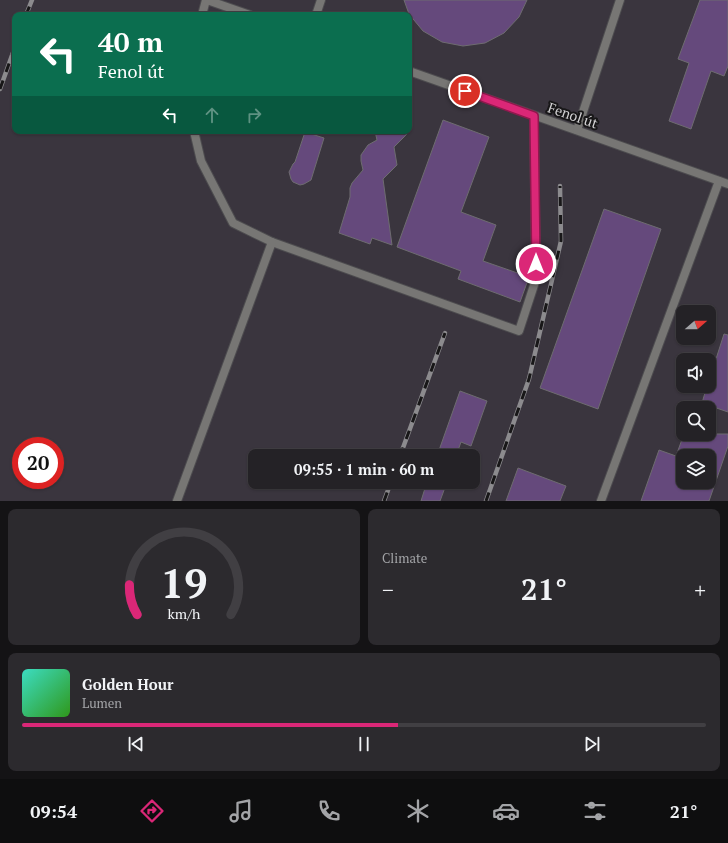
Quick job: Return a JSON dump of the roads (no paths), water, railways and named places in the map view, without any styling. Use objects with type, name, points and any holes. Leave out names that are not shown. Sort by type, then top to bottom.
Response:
[{"type":"lane","points":[[203,12],[207,0],[241,12]]},
{"type":"lane","points":[[317,12],[321,0]]},
{"type":"lane","points":[[577,130],[620,0]]},
{"type":"lane","name":"Fenol út","points":[[412,72],[728,184]]},
{"type":"lane","points":[[195,134],[202,161],[232,222],[272,242],[519,331],[536,279],[534,116]]},
{"type":"lane","points":[[601,501],[719,181]]},
{"type":"lane","points":[[177,501],[272,242]]},
{"type":"railway","points":[[27,12],[32,0]]},
{"type":"railway","points":[[0,89],[12,55]]},
{"type":"railway","points":[[486,501],[529,379],[561,241],[560,186]]},
{"type":"railway","points":[[403,449],[445,333]]},
{"type":"railway","points":[[384,501],[388,489]]}]
